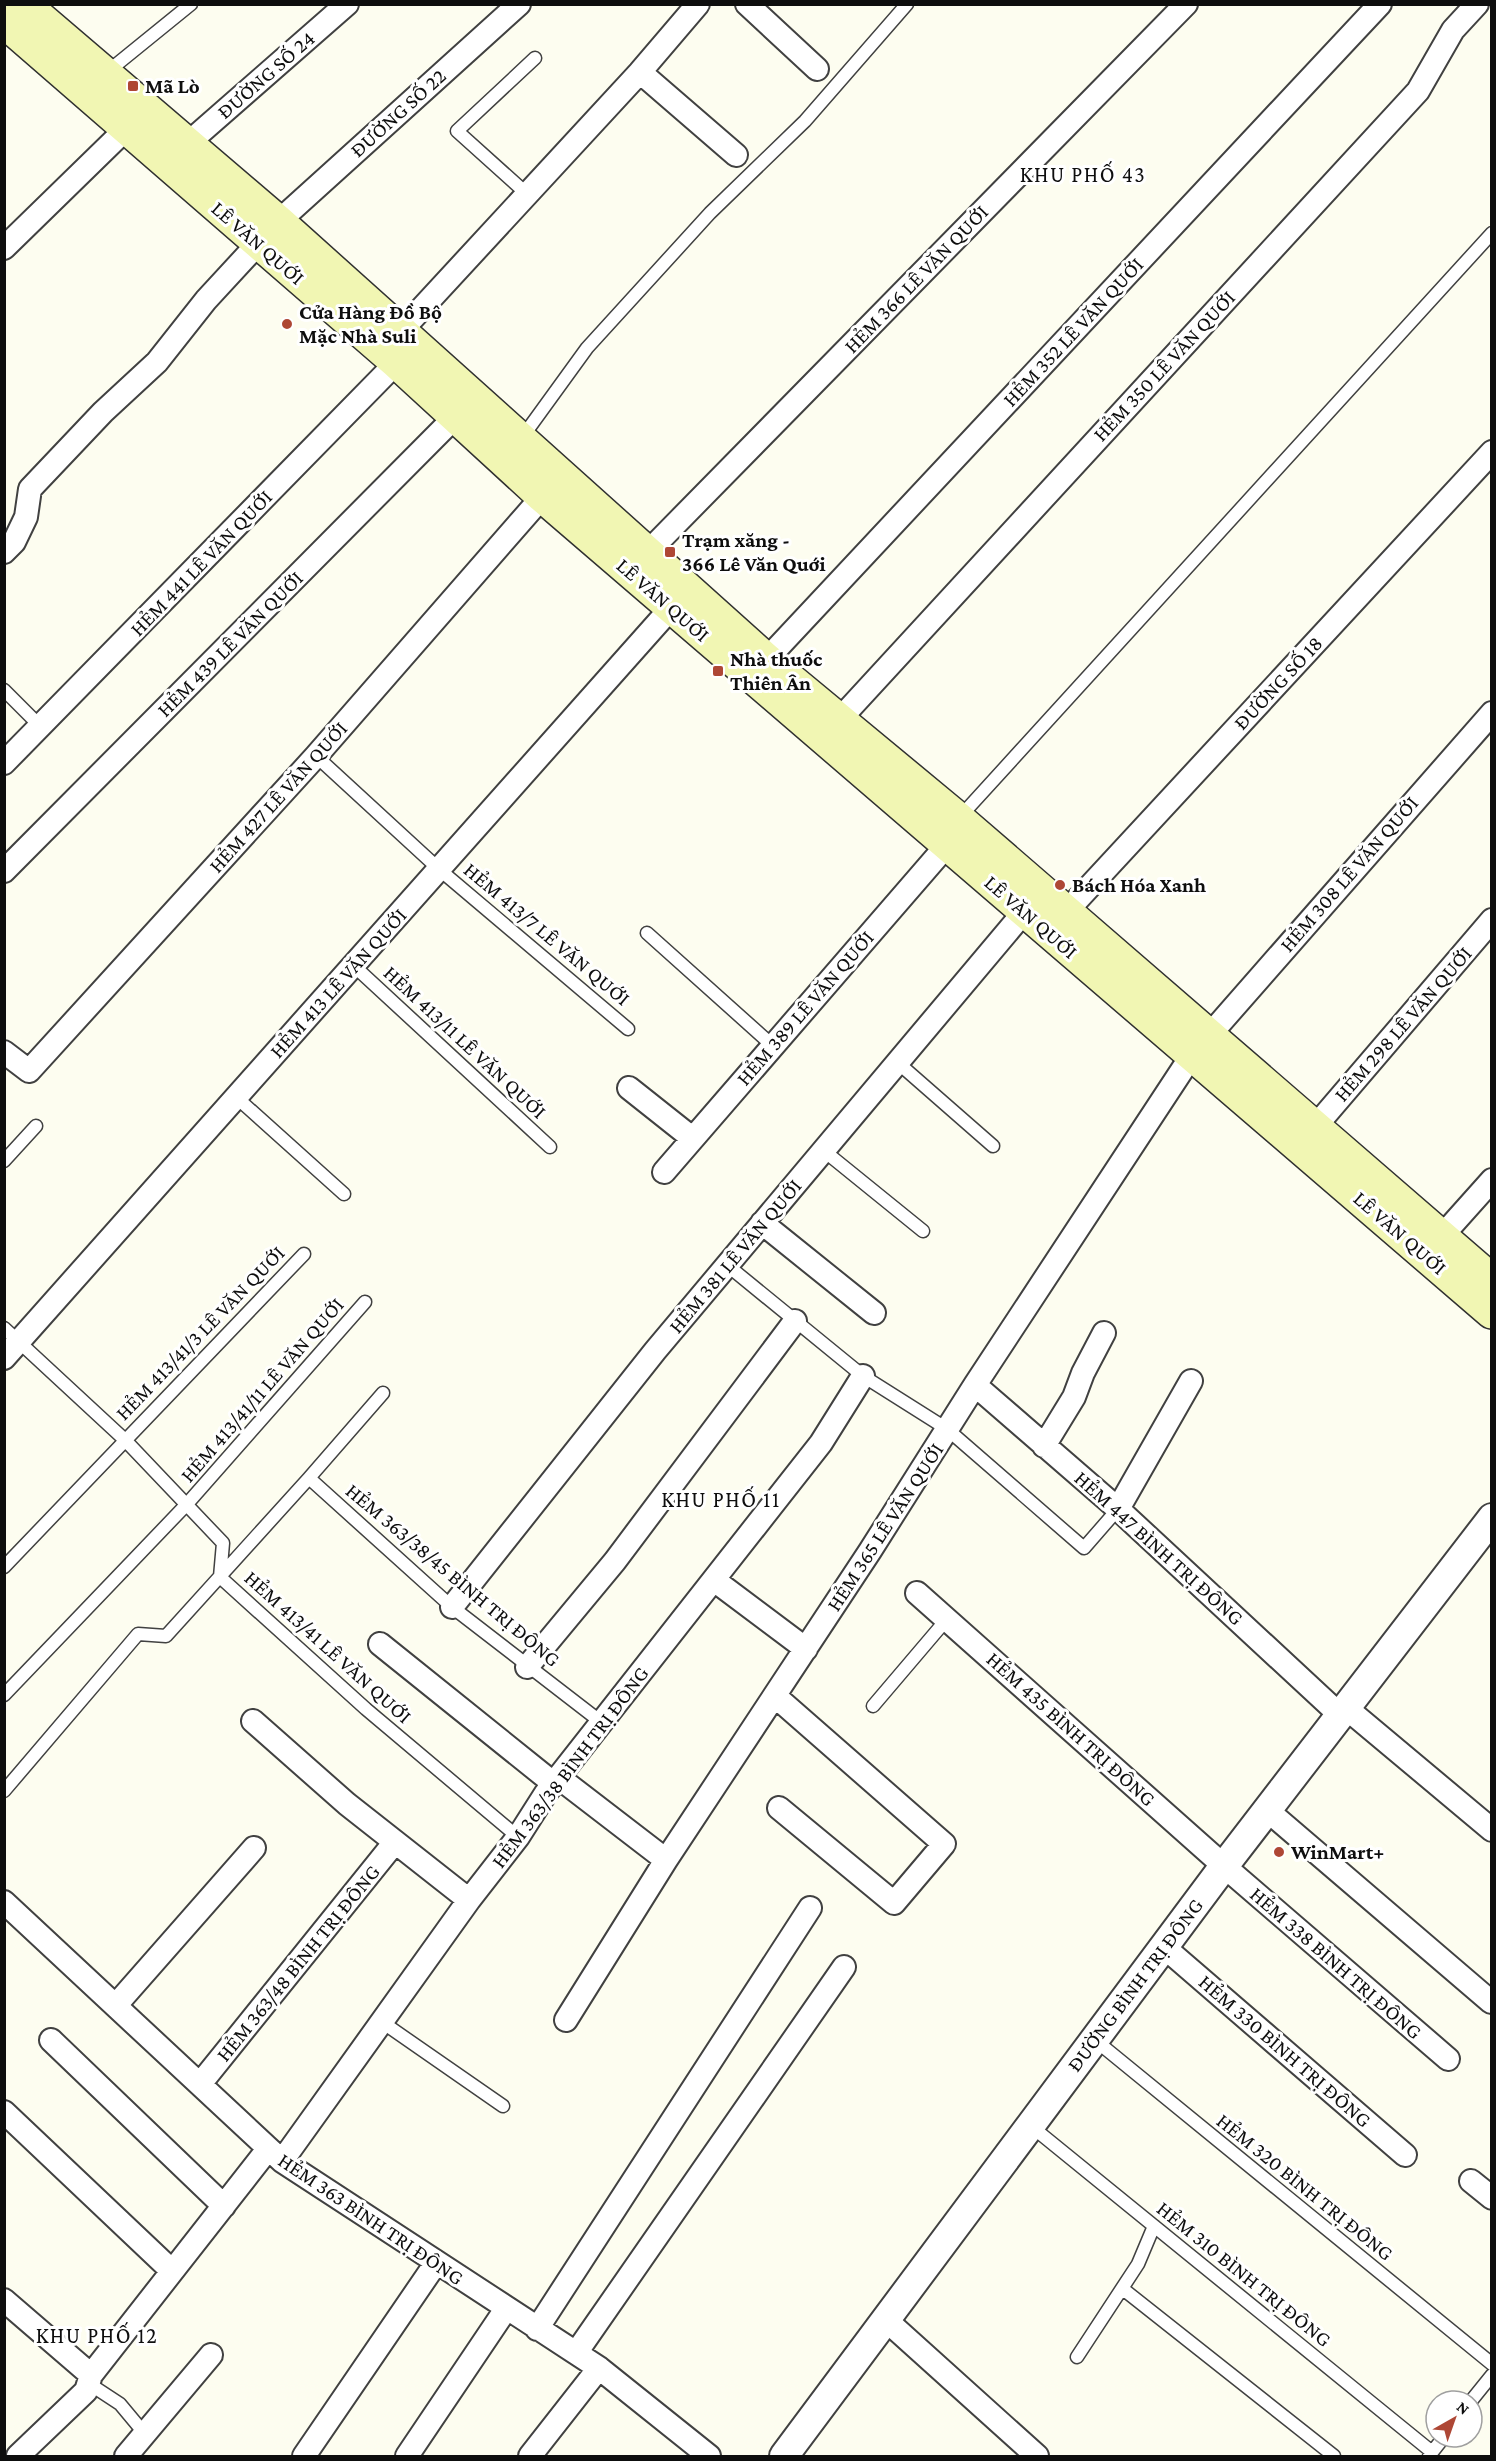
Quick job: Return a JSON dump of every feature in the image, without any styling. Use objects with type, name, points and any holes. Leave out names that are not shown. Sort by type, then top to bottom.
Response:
[{"type":"main road","name":"LÊ VĂN QUỚI","points":[[17,17],[105,73],[186,145],[268,233]]},
{"type":"main road","name":"LÊ VĂN QUỚI","points":[[17,17],[128,127],[268,233],[512,450],[647,553],[766,660],[831,729]]},
{"type":"main road","name":"LÊ VĂN QUỚI","points":[[398,348],[455,417],[512,450],[543,496],[672,607],[831,729],[952,832],[1065,913],[1199,1045],[1434,1246],[1491,1281]]},
{"type":"main road","name":"LÊ VĂN QUỚI","points":[[952,832],[1024,912],[1199,1045],[1314,1128],[1434,1246],[1491,1312]]},
{"type":"street","name":"ĐƯỜNG SỐ 24","points":[[186,145],[347,4]]},
{"type":"street","name":"ĐƯỜNG SỐ 22","points":[[4,552],[14,542],[26,517],[30,489],[103,412],[157,362],[206,300],[268,233],[519,4]]},
{"type":"street","name":"HẺM 441 LÊ VĂN QUỚI","points":[[4,764],[398,348],[527,194],[640,72],[698,4]]},
{"type":"street","points":[[747,4],[817,69]]},
{"type":"street","name":"HẺM 366 LÊ VĂN QUỚI","points":[[647,553],[1186,4]]},
{"type":"street","name":"HẺM 352 LÊ VĂN QUỚI","points":[[766,660],[1380,4]]},
{"type":"street","name":"HẺM 350 LÊ VĂN QUỚI","points":[[831,729],[1418,90],[1453,30],[1477,4]]},
{"type":"street","points":[[640,72],[736,155]]},
{"type":"street","points":[[4,248],[128,127]]},
{"type":"street","name":"HẺM 439 LÊ VĂN QUỚI","points":[[4,871],[455,417]]},
{"type":"street","name":"ĐƯỜNG SỐ 18","points":[[1065,913],[1491,452]]},
{"type":"street","name":"HẺM 427 LÊ VĂN QUỚI","points":[[4,1052],[29,1071],[316,756],[543,496]]},
{"type":"street","name":"HẺM 413 LÊ VĂN QUỚI","points":[[4,1358],[12,1334],[236,1097],[672,607]]},
{"type":"street","name":"HẺM 308 LÊ VĂN QUỚI","points":[[1199,1045],[1491,713]]},
{"type":"street","name":"HẺM 389 LÊ VĂN QUỚI","points":[[663,1172],[952,832]]},
{"type":"street","name":"HẺM 381 LÊ VĂN QUỚI","points":[[452,1607],[655,1351],[1024,912]]},
{"type":"street","name":"HẺM 298 LÊ VĂN QUỚI","points":[[1314,1128],[1491,920]]},
{"type":"street","name":"HẺM 365 LÊ VĂN QUỚI","points":[[566,2020],[666,1860],[1199,1045]]},
{"type":"street","points":[[629,1088],[692,1138]]},
{"type":"street","points":[[1434,1246],[1491,1180]]},
{"type":"street","points":[[762,1223],[874,1313]]},
{"type":"street","points":[[527,1667],[615,1561],[795,1321]]},
{"type":"street","points":[[1044,1446],[1074,1396],[1083,1372],[1104,1333]]},
{"type":"street","name":"HẺM 363/38 BÌNH TRỊ ĐÔNG","points":[[18,2457],[86,2391],[89,2379],[224,2206],[275,2155],[382,2022],[469,1900],[518,1837],[556,1780],[821,1443],[863,1376]]},
{"type":"street","points":[[1118,1509],[1191,1381]]},
{"type":"street","name":"HẺM 447 BÌNH TRỊ ĐÔNG","points":[[975,1385],[1118,1509],[1342,1711],[1491,1830]]},
{"type":"street","name":"ĐƯỜNG BÌNH TRỊ ĐÔNG","points":[[784,2457],[1224,1866],[1491,1518]]},
{"type":"street","points":[[714,1580],[806,1649]]},
{"type":"street","name":"HẺM 435 BÌNH TRỊ ĐÔNG","points":[[917,1593],[1224,1866]]},
{"type":"street","points":[[380,1644],[556,1780],[666,1860]]},
{"type":"street","points":[[775,1696],[944,1844],[894,1902],[779,1808]]},
{"type":"street","points":[[253,1721],[347,1804],[469,1900]]},
{"type":"street","points":[[1267,1810],[1491,2002]]},
{"type":"street","name":"HẺM 363/48 BÌNH TRỊ ĐÔNG","points":[[200,2084],[395,1842]]},
{"type":"street","points":[[116,2005],[254,1848]]},
{"type":"street","name":"HẺM 338 BÌNH TRỊ ĐÔNG","points":[[1224,1866],[1448,2059]]},
{"type":"street","name":"HẺM 363 BÌNH TRỊ ĐÔNG","points":[[4,1902],[275,2155],[506,2309],[600,2368],[709,2457]]},
{"type":"street","points":[[537,2329],[810,1908]]},
{"type":"street","name":"HẺM 330 BÌNH TRỊ ĐÔNG","points":[[1164,1947],[1405,2154]]},
{"type":"street","points":[[576,2353],[844,1967]]},
{"type":"street","points":[[51,2040],[224,2206]]},
{"type":"street","points":[[4,2112],[172,2271]]},
{"type":"street","points":[[1471,2181],[1491,2198]]},
{"type":"street","points":[[304,2457],[436,2263]]},
{"type":"street","points":[[4,2300],[89,2379]]},
{"type":"street","points":[[407,2457],[506,2309]]},
{"type":"street","points":[[886,2320],[1037,2457]]},
{"type":"street","points":[[126,2457],[212,2355]]},
{"type":"street","points":[[530,2457],[600,2368]]},
{"type":"lane","points":[[105,73],[192,4]]},
{"type":"lane","points":[[512,450],[587,348],[710,213],[805,121],[907,4]]},
{"type":"lane","points":[[527,194],[457,131],[535,58]]},
{"type":"lane","points":[[952,832],[1491,233]]},
{"type":"lane","points":[[4,690],[40,727]]},
{"type":"lane","name":"HẺM 413/7 LÊ VĂN QUỚI","points":[[316,756],[440,870],[628,1029]]},
{"type":"lane","points":[[646,933],[772,1045]]},
{"type":"lane","name":"HẺM 413/11 LÊ VĂN QUỚI","points":[[353,965],[550,1147]]},
{"type":"lane","points":[[897,1062],[993,1146]]},
{"type":"lane","points":[[236,1097],[344,1194]]},
{"type":"lane","points":[[4,1161],[36,1126]]},
{"type":"lane","points":[[823,1150],[922,1231]]},
{"type":"lane","name":"HẺM 413/41/3 LÊ VĂN QUỚI","points":[[4,1567],[304,1254]]},
{"type":"lane","points":[[727,1265],[863,1376],[947,1429],[1084,1548],[1118,1509]]},
{"type":"lane","name":"HẺM 413/41/11 LÊ VĂN QUỚI","points":[[4,1695],[187,1504],[365,1302]]},
{"type":"lane","name":"HẺM 413/41 LÊ VĂN QUỚI","points":[[12,1334],[124,1440],[223,1543],[220,1577],[366,1709],[518,1837]]},
{"type":"lane","points":[[4,1791],[138,1634],[166,1636],[383,1393]]},
{"type":"lane","name":"HẺM 363/38/45 BÌNH TRỊ ĐÔNG","points":[[309,1478],[452,1607],[601,1722]]},
{"type":"lane","points":[[873,1706],[947,1619]]},
{"type":"lane","points":[[382,2022],[502,2106]]},
{"type":"lane","name":"HẺM 320 BÌNH TRỊ ĐÔNG","points":[[1095,2040],[1491,2364]]},
{"type":"lane","name":"HẺM 310 BÌNH TRỊ ĐÔNG","points":[[1031,2126],[1431,2454]]},
{"type":"lane","points":[[1077,2357],[1138,2264],[1155,2226]]},
{"type":"lane","points":[[1123,2289],[1334,2457]]},
{"type":"lane","points":[[1480,2389],[1491,2374]]},
{"type":"lane","points":[[89,2379],[120,2404],[145,2434]]},
{"type":"place","name":"Mã Lò","points":[[133,86]]},
{"type":"place","name":"Cửa Hàng Đồ Bộ Mặc Nhà Suli","points":[[287,324]]},
{"type":"place","name":"Trạm xăng - 366 Lê Văn Quới","points":[[670,552]]},
{"type":"place","name":"Nhà thuốc Thiên Ân","points":[[718,671]]},
{"type":"place","name":"Bách Hóa Xanh","points":[[1060,885]]},
{"type":"place","name":"WinMart+","points":[[1279,1852]]},
{"type":"district","name":"KHU PHỐ 43","points":[[1083,174]]},
{"type":"district","name":"KHU PHỐ 11","points":[[721,1499]]},
{"type":"district","name":"KHU PHỐ 12","points":[[97,2335]]}]
